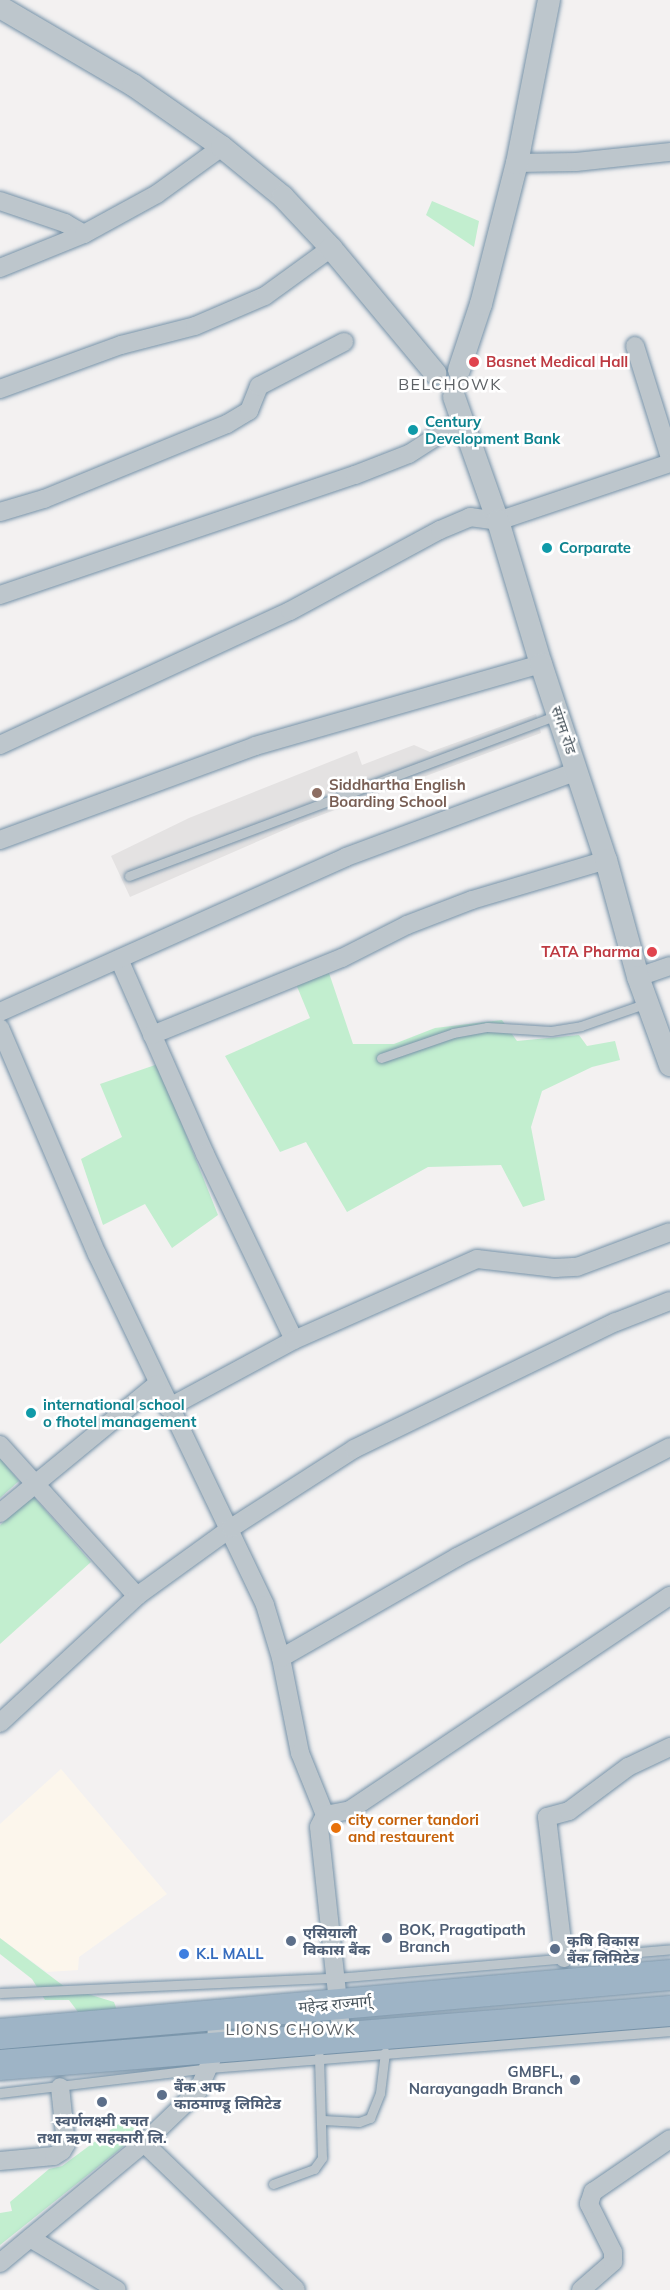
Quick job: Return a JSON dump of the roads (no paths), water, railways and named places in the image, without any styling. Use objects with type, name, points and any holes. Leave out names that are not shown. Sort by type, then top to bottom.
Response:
[{"type":"highway","name":"महेन्द्र राज्मार्ग्","points":[[0,2034],[217,2015],[337,1991],[670,1975]]},
{"type":"highway","points":[[0,2065],[213,2059],[326,2047],[386,2045],[670,2011]]},
{"type":"street","points":[[459,370],[444,367],[435,373],[432,382],[436,391],[444,397],[454,397],[464,384],[459,370],[481,304],[517,164],[549,0]]},
{"type":"street","points":[[0,7],[133,85],[222,147],[283,197],[331,248],[435,373]]},
{"type":"street","points":[[0,268],[84,234],[157,194],[222,147]]},
{"type":"street","points":[[517,164],[576,162],[670,152]]},
{"type":"street","points":[[0,201],[65,223],[84,234]]},
{"type":"street","points":[[0,389],[121,345],[195,326],[265,296],[331,248]]},
{"type":"street","points":[[0,512],[44,499],[227,424],[249,411],[259,386],[344,342]]},
{"type":"street","points":[[635,346],[670,458]]},
{"type":"street","name":"संगम रोड","points":[[454,397],[498,521],[541,664],[606,861],[638,977],[670,1065]]},
{"type":"street","points":[[0,595],[355,475],[409,454],[462,420]]},
{"type":"street","points":[[0,745],[290,611],[440,530],[470,517],[498,521],[670,463]]},
{"type":"street","points":[[0,840],[255,746],[541,664]]},
{"type":"street","points":[[0,1012],[346,857],[578,771]]},
{"type":"street","points":[[152,1035],[342,958],[407,925],[472,900],[606,861]]},
{"type":"street","points":[[119,959],[294,1340]]},
{"type":"street","points":[[638,977],[670,966]]},
{"type":"street","points":[[0,1028],[168,1408],[231,1528],[265,1605],[281,1658],[300,1753],[325,1815],[319,1827],[337,1991],[326,2047]]},
{"type":"street","points":[[168,1408],[294,1340],[477,1258],[555,1269],[577,1266],[670,1232]]},
{"type":"street","points":[[0,1722],[137,1596],[231,1528],[354,1449],[616,1322],[670,1301]]},
{"type":"street","points":[[0,1513],[157,1384]]},
{"type":"street","points":[[0,1445],[137,1596]]},
{"type":"street","points":[[281,1658],[457,1557],[670,1447]]},
{"type":"street","points":[[325,1815],[350,1810],[670,1596]]},
{"type":"street","points":[[564,1958],[547,1817],[569,1811],[628,1767],[670,1747]]},
{"type":"street","points":[[0,2263],[144,2142],[198,2091],[213,2059],[217,2015]]},
{"type":"street","points":[[0,2161],[54,2156],[62,2151],[66,2144],[60,2087]]},
{"type":"street","points":[[580,2290],[613,2262],[613,2252],[590,2204],[593,2192],[670,2139]]},
{"type":"street","points":[[144,2142],[296,2290]]},
{"type":"street","points":[[30,2238],[117,2290]]},
{"type":"lane","points":[[129,876],[559,715]]},
{"type":"lane","points":[[381,1059],[453,1033],[487,1027],[551,1031],[581,1026],[647,1003]]},
{"type":"lane","points":[[0,1994],[337,1991],[564,1958],[670,1949]]},
{"type":"lane","points":[[323,2120],[370,2118],[380,2093],[386,2045],[670,2031]]},
{"type":"lane","points":[[273,2184],[314,2169],[325,2147],[323,2120],[326,2047]]},
{"type":"lane","points":[[0,2093],[60,2087],[213,2059]]},
{"type":"place","name":"Basnet Medical Hall","points":[[474,362]]},
{"type":"place","name":"Century Development Bank","points":[[413,430]]},
{"type":"place","name":"Corparate","points":[[547,548]]},
{"type":"place","name":"Siddhartha English Boarding School","points":[[317,793]]},
{"type":"place","name":"TATA Pharma","points":[[652,952]]},
{"type":"place","name":"international school o fhotel management","points":[[31,1413]]},
{"type":"place","name":"city corner tandori and restaurent","points":[[336,1828]]},
{"type":"place","name":"BOK, Pragatipath Branch","points":[[387,1938]]},
{"type":"place","name":"एसियाली विकास बैंक","points":[[291,1941]]},
{"type":"place","name":"कृषि विकास बैंक लिमिटेड","points":[[555,1949]]},
{"type":"place","name":"K.L MALL","points":[[184,1954]]},
{"type":"place","name":"GMBFL, Narayangadh Branch","points":[[575,2080]]},
{"type":"place","name":"बैंक अफ काठमाण्डू लिमिटेड","points":[[162,2095]]},
{"type":"place","name":"स्वर्णलक्ष्मी बचत तथा ऋण सहकारी लि.","points":[[102,2102]]},
{"type":"district","name":"BELCHOWK","points":[[450,384]]},
{"type":"district","name":"LIONS CHOWK","points":[[291,2029]]}]
